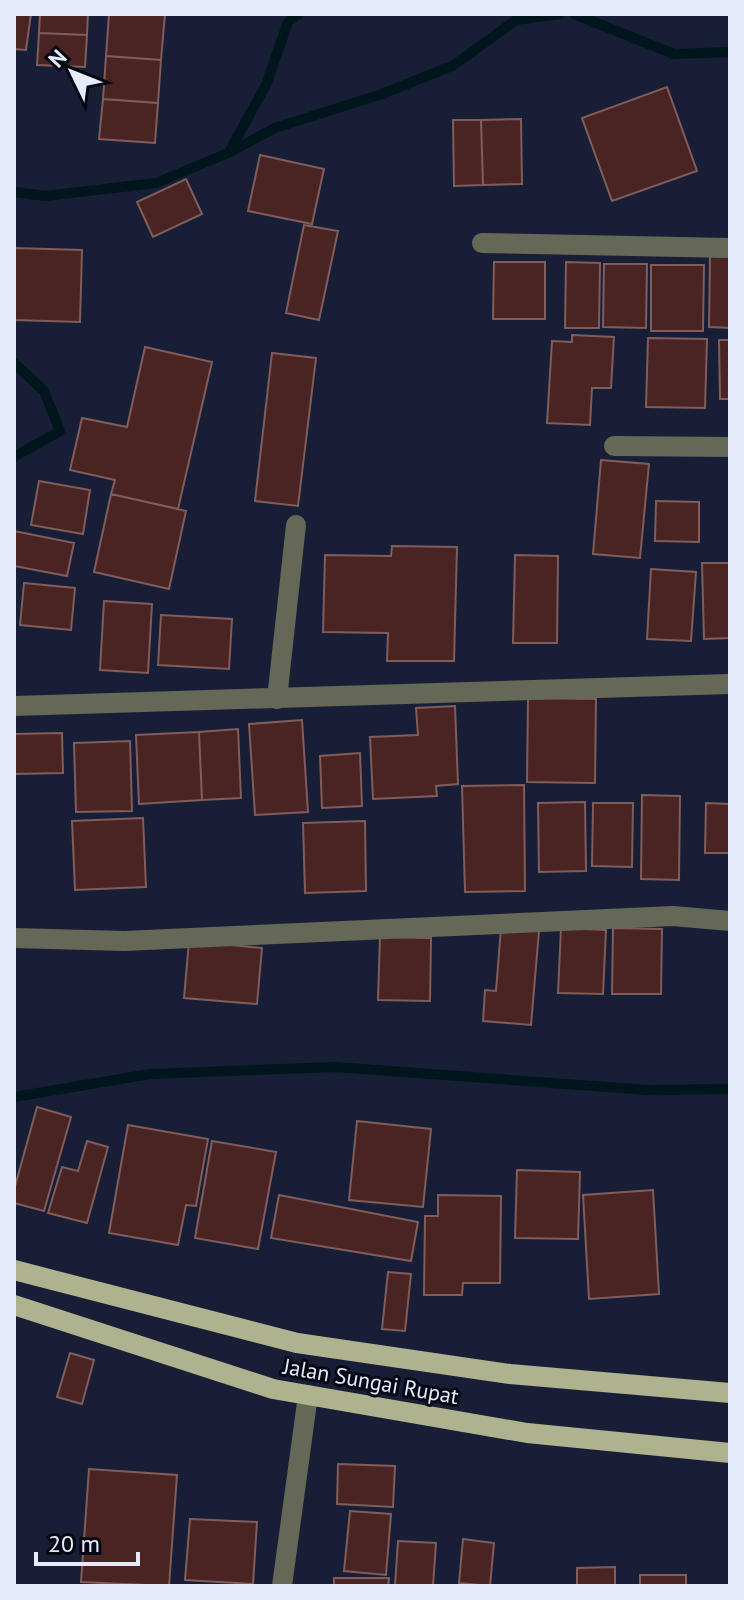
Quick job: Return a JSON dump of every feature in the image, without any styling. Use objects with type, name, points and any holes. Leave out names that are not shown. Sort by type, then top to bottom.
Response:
[{"type":"main road","name":"Jalan Sungai Rupat","points":[[14,1270],[297,1343],[510,1374],[730,1393]]},
{"type":"main road","name":"Jalan Sungai Rupat","points":[[14,1305],[273,1389],[527,1433],[730,1453]]},
{"type":"street","points":[[482,243],[730,248]]},
{"type":"street","points":[[614,446],[730,447]]},
{"type":"street","points":[[277,699],[296,525]]},
{"type":"street","points":[[14,706],[730,684]]},
{"type":"street","points":[[14,938],[124,941],[673,916],[730,921]]},
{"type":"street","points":[[282,1586],[308,1395]]},
{"type":"building","points":[[14,14],[31,14],[26,50],[14,49]]},
{"type":"building","points":[[40,14],[88,14],[87,35],[39,33]]},
{"type":"building","points":[[109,14],[165,14],[161,60],[106,56]]},
{"type":"building","points":[[39,33],[87,35],[85,67],[37,65]]},
{"type":"building","points":[[106,56],[161,60],[158,103],[103,99]]},
{"type":"building","points":[[667,87],[697,171],[612,201],[582,118]]},
{"type":"building","points":[[103,99],[158,103],[155,143],[99,139]]},
{"type":"building","points":[[521,119],[522,184],[483,185],[481,120]]},
{"type":"building","points":[[453,120],[481,120],[483,185],[454,186]]},
{"type":"building","points":[[260,155],[324,169],[312,224],[248,211]]},
{"type":"building","points":[[186,179],[202,214],[153,237],[137,202]]},
{"type":"building","points":[[304,225],[338,231],[319,320],[286,313]]},
{"type":"building","points":[[14,248],[82,250],[80,322],[14,320]]},
{"type":"building","points":[[710,256],[730,257],[730,328],[709,327]]},
{"type":"building","points":[[494,262],[545,262],[545,319],[493,319]]},
{"type":"building","points":[[566,262],[600,263],[599,328],[565,328]]},
{"type":"building","points":[[604,264],[647,264],[646,328],[603,327]]},
{"type":"building","points":[[651,265],[704,265],[703,331],[651,331]]},
{"type":"building","points":[[572,335],[614,337],[611,388],[592,388],[590,425],[547,423],[552,341],[572,342]]},
{"type":"building","points":[[648,338],[707,339],[705,408],[646,407]]},
{"type":"building","points":[[719,340],[730,340],[730,399],[720,399]]},
{"type":"building","points":[[145,347],[212,362],[178,509],[111,494],[115,480],[70,470],[82,418],[127,427]]},
{"type":"building","points":[[272,353],[316,358],[298,506],[255,501]]},
{"type":"building","points":[[601,460],[649,464],[640,558],[593,554]]},
{"type":"building","points":[[39,481],[90,490],[83,534],[31,525]]},
{"type":"building","points":[[111,494],[186,511],[169,589],[94,572]]},
{"type":"building","points":[[656,501],[699,502],[699,542],[655,541]]},
{"type":"building","points":[[14,531],[74,543],[67,576],[14,566]]},
{"type":"building","points":[[392,546],[457,547],[454,661],[387,661],[388,633],[323,632],[325,555],[391,556]]},
{"type":"building","points":[[515,555],[558,556],[557,643],[513,643]]},
{"type":"building","points":[[702,563],[730,563],[730,638],[704,639]]},
{"type":"building","points":[[651,569],[696,572],[691,641],[647,639]]},
{"type":"building","points":[[24,583],[75,588],[71,630],[20,625]]},
{"type":"building","points":[[104,601],[152,604],[148,673],[100,670]]},
{"type":"building","points":[[161,615],[232,619],[229,669],[158,665]]},
{"type":"building","points":[[528,698],[596,699],[595,783],[527,782]]},
{"type":"building","points":[[455,706],[458,784],[436,786],[437,796],[373,799],[370,737],[418,735],[416,708]]},
{"type":"building","points":[[302,720],[308,812],[255,815],[249,724]]},
{"type":"building","points":[[238,729],[241,798],[202,800],[199,732]]},
{"type":"building","points":[[199,732],[202,800],[139,804],[136,735]]},
{"type":"building","points":[[62,733],[63,773],[14,774],[14,734]]},
{"type":"building","points":[[130,741],[132,811],[76,812],[74,743]]},
{"type":"building","points":[[360,753],[362,806],[322,808],[320,756]]},
{"type":"building","points":[[524,785],[525,891],[465,892],[462,786]]},
{"type":"building","points":[[642,795],[680,796],[679,880],[641,879]]},
{"type":"building","points":[[585,802],[586,871],[539,872],[538,803]]},
{"type":"building","points":[[593,803],[633,803],[632,867],[592,866]]},
{"type":"building","points":[[706,803],[730,804],[730,853],[705,853]]},
{"type":"building","points":[[143,818],[146,887],[75,890],[72,821]]},
{"type":"building","points":[[365,821],[366,891],[305,893],[303,823]]},
{"type":"building","points":[[501,928],[539,931],[531,1025],[483,1021],[485,990],[496,991]]},
{"type":"building","points":[[561,928],[606,930],[603,994],[558,993]]},
{"type":"building","points":[[613,928],[662,929],[661,994],[612,994]]},
{"type":"building","points":[[380,937],[431,938],[430,1001],[378,1000]]},
{"type":"building","points":[[189,941],[262,948],[257,1004],[184,998]]},
{"type":"building","points":[[37,1107],[71,1117],[44,1211],[14,1203],[14,1190]]},
{"type":"building","points":[[357,1121],[431,1129],[423,1207],[349,1200]]},
{"type":"building","points":[[128,1125],[208,1139],[196,1206],[186,1205],[178,1245],[109,1233]]},
{"type":"building","points":[[87,1141],[108,1147],[87,1223],[48,1213],[62,1167],[78,1171]]},
{"type":"building","points":[[212,1141],[276,1152],[258,1249],[195,1238]]},
{"type":"building","points":[[517,1170],[580,1172],[578,1239],[515,1238]]},
{"type":"building","points":[[653,1190],[659,1294],[589,1299],[583,1195]]},
{"type":"building","points":[[279,1195],[418,1222],[411,1261],[271,1238]]},
{"type":"building","points":[[438,1195],[501,1196],[500,1283],[463,1283],[462,1295],[424,1295],[425,1216],[438,1216]]},
{"type":"building","points":[[388,1272],[411,1274],[405,1331],[382,1329]]},
{"type":"building","points":[[70,1353],[94,1360],[82,1404],[57,1397]]},
{"type":"building","points":[[338,1464],[395,1466],[393,1507],[337,1504]]},
{"type":"building","points":[[89,1469],[177,1475],[169,1586],[81,1582]]},
{"type":"building","points":[[350,1511],[391,1514],[386,1575],[344,1571]]},
{"type":"building","points":[[190,1519],[257,1522],[253,1584],[185,1580]]},
{"type":"building","points":[[463,1539],[494,1543],[490,1586],[459,1583]]},
{"type":"building","points":[[398,1541],[436,1543],[433,1586],[395,1586]]},
{"type":"building","points":[[615,1567],[615,1586],[577,1586],[577,1568]]},
{"type":"building","points":[[640,1575],[686,1575],[686,1586],[640,1586]]},
{"type":"building","points":[[334,1578],[389,1578],[388,1586],[334,1586]]},
{"type":"waterway","points":[[229,152],[266,85],[288,22],[299,14]]},
{"type":"waterway","points":[[14,192],[45,196],[156,183],[228,153],[275,128],[382,94],[454,65],[516,20],[560,14]]},
{"type":"waterway","points":[[574,14],[674,54],[730,52]]},
{"type":"waterway","points":[[14,363],[44,391],[60,431],[14,457]]},
{"type":"waterway","points":[[14,1097],[150,1074],[335,1067],[648,1090],[730,1089]]}]
